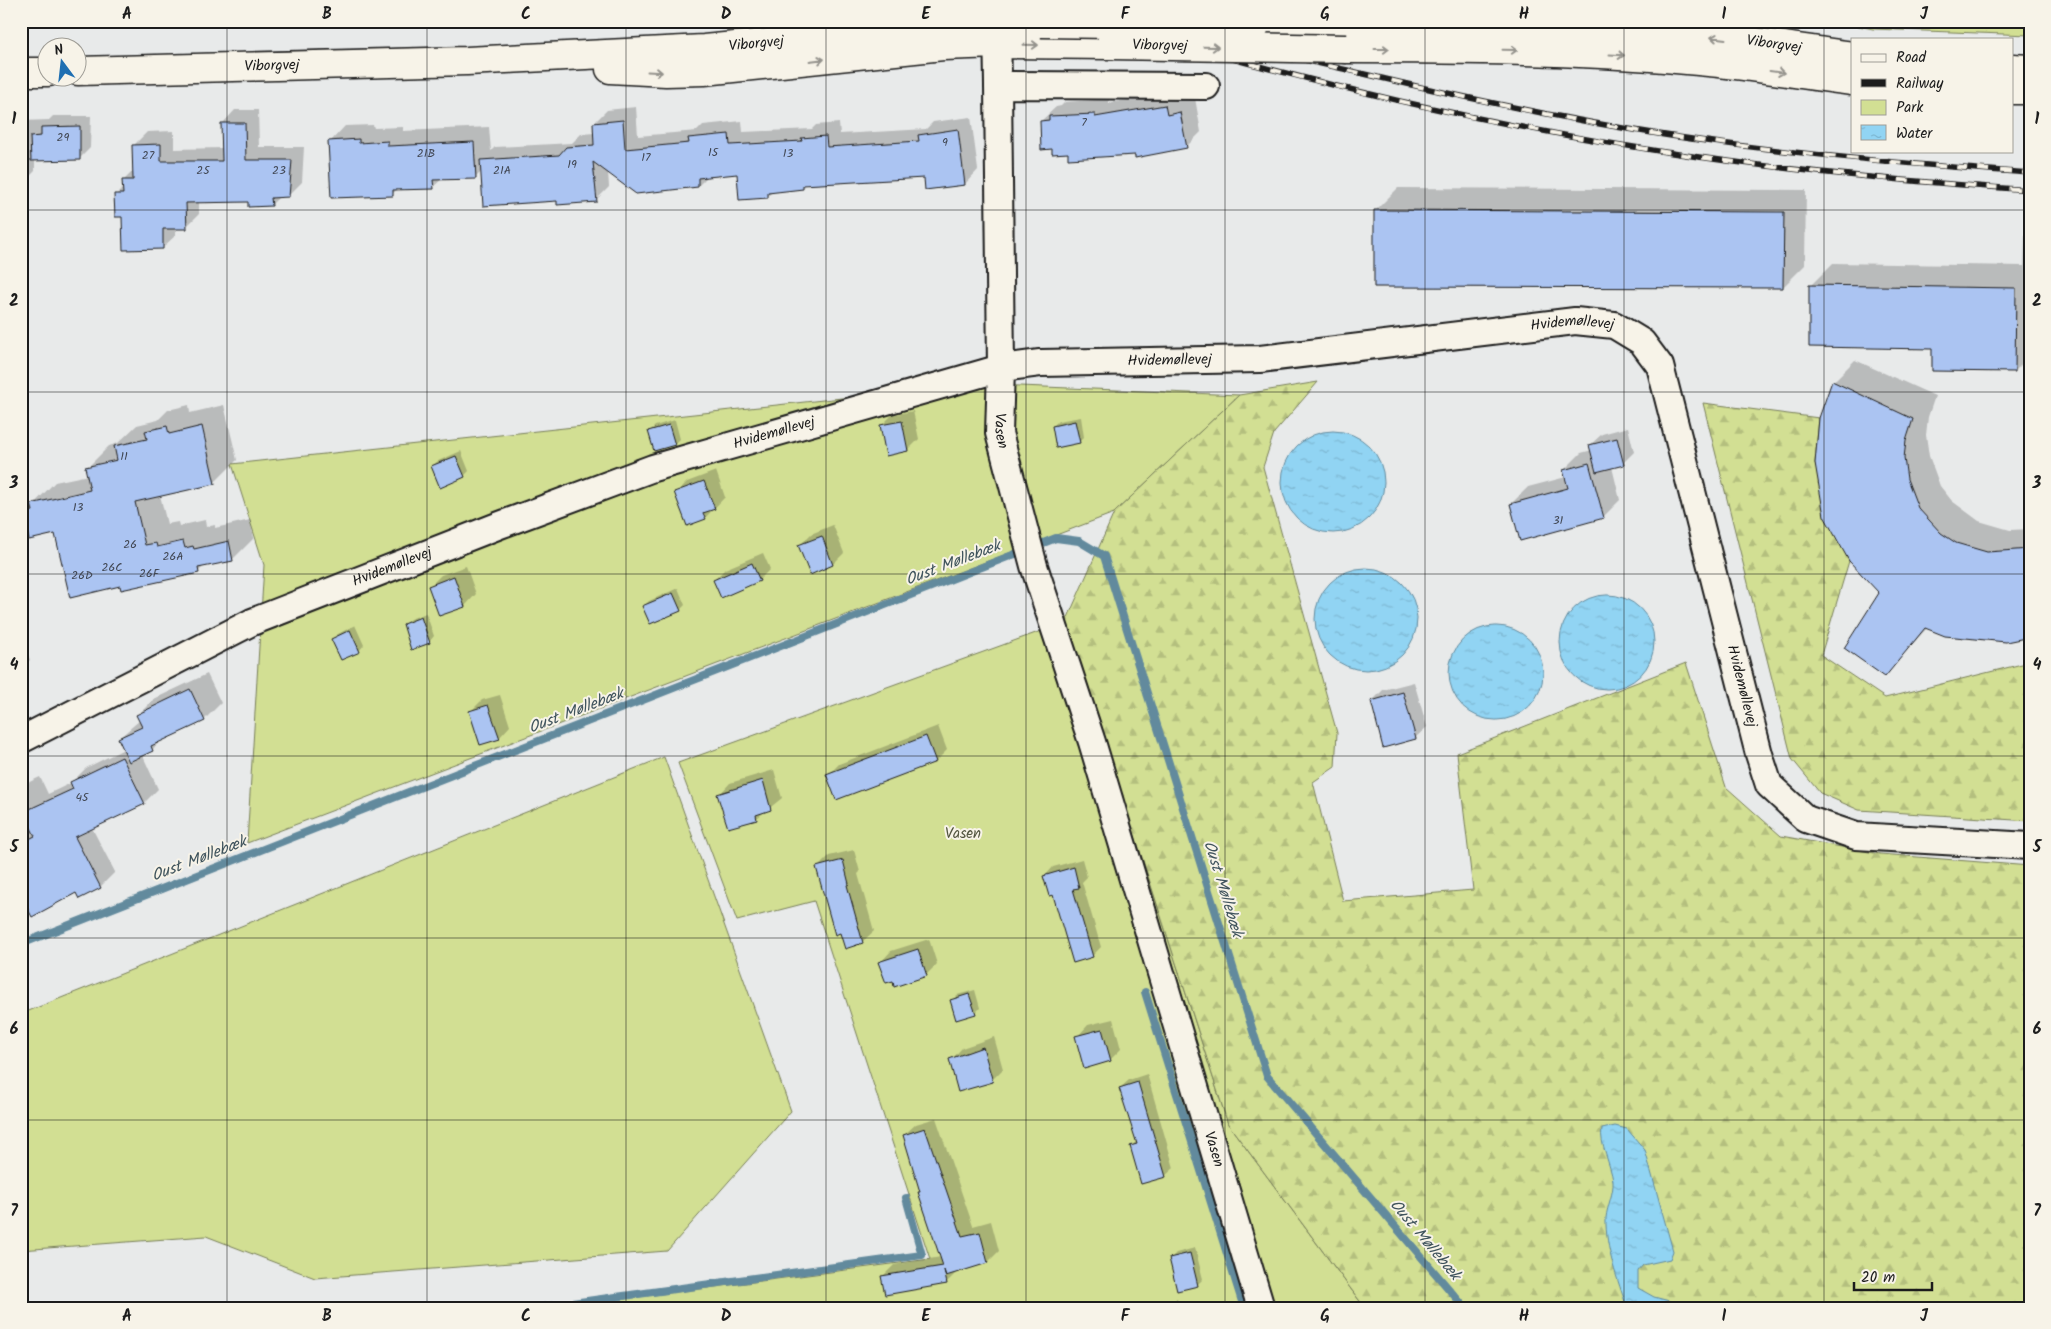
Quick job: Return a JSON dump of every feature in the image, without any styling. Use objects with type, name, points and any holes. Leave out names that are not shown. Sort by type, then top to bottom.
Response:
[{"type":"street","name":"Viborgvej","points":[[997,34],[1041,23],[1255,26],[1382,23],[1569,26],[1652,30],[1851,56]]},
{"type":"street","name":"Viborgvej","points":[[88,71],[466,61],[704,49],[868,32],[997,34],[1110,45],[1526,51],[1623,55],[1690,60],[1851,81]]},
{"type":"street","name":"Vasen","points":[[997,34],[1001,368],[999,434],[1034,566],[1092,742],[1261,1308]]},
{"type":"street","points":[[2014,68],[2030,68]]},
{"type":"street","points":[[21,72],[38,72]]},
{"type":"street","points":[[998,85],[1206,86]]},
{"type":"street","points":[[2014,90],[2030,90]]},
{"type":"street","name":"Hvidemøllevej","points":[[21,740],[252,622],[500,525],[653,468],[1001,368],[1040,363],[1260,359],[1575,321],[1614,325],[1642,342],[1660,366],[1758,754],[1770,785],[1806,819],[1856,836],[2030,846]]},
{"type":"green space","points":[[1834,21],[2030,21],[2030,35],[1873,29]]},
{"type":"green space","points":[[1318,382],[1274,433],[1263,467],[1337,733],[1335,767],[1313,782],[1343,901],[1473,890],[1457,753],[1686,663],[1726,787],[1781,836],[1880,854],[2030,866],[2030,1308],[1365,1308],[1228,1124],[1066,622],[1114,513],[1239,395]]},
{"type":"green space","points":[[971,384],[1239,395],[1114,513],[247,843],[264,565],[232,464]]},
{"type":"green space","points":[[1703,403],[1819,418],[1815,463],[1849,561],[1821,655],[1885,698],[2030,662],[2030,821],[1859,810],[1820,793],[1792,759]]},
{"type":"green space","name":"Vasen","points":[[1066,622],[1228,1124],[1365,1308],[554,1308],[930,1259],[814,901],[737,921],[678,763]]},
{"type":"green space","points":[[664,757],[791,1111],[667,1251],[315,1278],[206,1236],[21,1250],[21,1014]]},
{"type":"water","points":[[1333,431],[1353,434],[1362,439],[1376,453],[1381,462],[1384,482],[1381,502],[1376,511],[1362,525],[1353,530],[1333,533],[1313,530],[1304,525],[1290,511],[1285,502],[1282,482],[1285,462],[1290,453],[1304,439],[1313,434]]},
{"type":"water","points":[[1366,568],[1386,571],[1395,576],[1409,590],[1414,599],[1417,619],[1414,639],[1409,648],[1395,662],[1386,667],[1366,670],[1346,667],[1337,662],[1323,648],[1318,639],[1315,619],[1318,599],[1323,590],[1337,576],[1346,571]]},
{"type":"water","points":[[1607,595],[1625,599],[1640,609],[1650,624],[1654,642],[1650,660],[1640,675],[1625,685],[1607,689],[1589,685],[1574,675],[1564,660],[1560,642],[1564,624],[1574,609],[1589,599]]},
{"type":"water","points":[[1496,626],[1514,630],[1529,640],[1539,655],[1543,673],[1539,691],[1529,706],[1514,716],[1496,720],[1478,716],[1463,706],[1453,691],[1449,673],[1453,655],[1463,640],[1478,630]]},
{"type":"water","points":[[1615,1126],[1627,1129],[1645,1150],[1673,1251],[1670,1259],[1643,1265],[1638,1271],[1638,1288],[1654,1297],[1677,1303],[1679,1308],[1627,1308],[1613,1264],[1606,1229],[1606,1218],[1613,1181],[1602,1141],[1602,1129]]},
{"type":"building","points":[[1165,105],[1167,115],[1180,112],[1187,148],[1135,158],[1135,155],[1068,159],[1068,153],[1052,154],[1052,149],[1041,150],[1040,121],[1049,120],[1049,116],[1095,114],[1095,117]]},
{"type":"building","points":[[623,120],[625,149],[689,143],[688,138],[729,134],[730,145],[802,141],[801,138],[826,136],[827,147],[919,141],[918,135],[958,129],[965,185],[925,190],[924,178],[803,185],[803,189],[768,193],[768,198],[739,200],[737,174],[698,178],[698,187],[636,194],[593,162],[597,202],[557,205],[557,201],[483,206],[480,160],[559,155],[566,147],[594,145],[593,123]]},
{"type":"building","points":[[221,123],[245,123],[246,160],[292,160],[289,197],[271,198],[272,206],[248,207],[248,202],[186,203],[187,229],[163,229],[163,249],[123,250],[122,217],[115,217],[114,194],[123,194],[122,180],[133,180],[132,145],[161,144],[161,161],[222,161]]},
{"type":"building","points":[[80,126],[80,160],[31,161],[30,137],[41,136],[41,127]]},
{"type":"building","points":[[359,139],[359,143],[388,141],[388,146],[474,142],[476,179],[433,180],[434,189],[393,190],[393,196],[331,198],[328,141]]},
{"type":"building","points":[[1374,210],[1784,212],[1783,288],[1374,287]]},
{"type":"building","points":[[1809,285],[2016,288],[2015,372],[1932,371],[1932,349],[1809,347]]},
{"type":"building","points":[[1832,381],[1913,419],[1906,441],[1904,458],[1907,479],[1918,508],[1941,533],[1956,543],[1987,552],[2030,549],[2030,637],[2006,642],[1945,636],[1925,628],[1885,677],[1844,648],[1879,593],[1849,561],[1824,516],[1815,463],[1819,418]]},
{"type":"building","points":[[902,421],[908,451],[886,456],[880,425]]},
{"type":"building","points":[[1075,421],[1080,443],[1056,448],[1052,426]]},
{"type":"building","points":[[669,425],[675,445],[654,451],[648,431]]},
{"type":"building","points":[[167,426],[169,434],[202,426],[215,484],[135,502],[145,545],[156,543],[157,547],[183,541],[185,548],[193,546],[194,549],[229,541],[233,561],[198,568],[199,573],[121,590],[120,586],[70,598],[55,534],[29,540],[23,513],[33,511],[31,504],[90,490],[85,467],[117,460],[114,446],[147,439],[145,431]]},
{"type":"building","points":[[1617,438],[1624,465],[1596,472],[1589,445]]},
{"type":"building","points":[[456,456],[465,477],[440,488],[431,466]]},
{"type":"building","points":[[1589,463],[1604,518],[1520,541],[1510,504],[1568,488],[1563,470]]},
{"type":"building","points":[[704,481],[715,509],[703,513],[706,519],[687,526],[674,492]]},
{"type":"building","points":[[822,536],[833,565],[810,575],[798,545]]},
{"type":"building","points":[[752,563],[760,581],[721,598],[713,580]]},
{"type":"building","points":[[454,576],[465,607],[439,616],[428,586]]},
{"type":"building","points":[[673,593],[681,611],[650,624],[642,606]]},
{"type":"building","points":[[421,617],[430,643],[411,650],[403,624]]},
{"type":"building","points":[[350,630],[360,652],[341,660],[331,639]]},
{"type":"building","points":[[190,689],[205,721],[151,746],[153,751],[129,762],[118,738],[142,727],[136,715]]},
{"type":"building","points":[[1403,692],[1416,739],[1383,748],[1371,701]]},
{"type":"building","points":[[488,705],[500,739],[480,745],[469,711]]},
{"type":"building","points":[[926,736],[936,762],[836,800],[826,774]]},
{"type":"building","points":[[122,757],[145,804],[75,837],[101,888],[79,899],[76,893],[32,917],[21,896],[21,843],[35,836],[23,812],[73,789],[70,782]]},
{"type":"building","points":[[763,780],[771,810],[756,815],[757,820],[728,828],[717,794]]},
{"type":"building","points":[[843,860],[849,884],[847,885],[863,943],[845,949],[840,933],[835,935],[816,867]]},
{"type":"building","points":[[1074,867],[1079,888],[1073,889],[1093,957],[1073,963],[1053,895],[1049,896],[1043,876]]},
{"type":"building","points":[[918,949],[927,976],[894,987],[893,981],[886,983],[878,962]]},
{"type":"building","points":[[969,994],[976,1014],[956,1020],[950,1000]]},
{"type":"building","points":[[1102,1029],[1111,1061],[1084,1069],[1075,1036]]},
{"type":"building","points":[[983,1047],[993,1082],[958,1092],[949,1059]]},
{"type":"building","points":[[1138,1082],[1166,1177],[1141,1184],[1130,1146],[1137,1144],[1119,1088]]},
{"type":"building","points":[[925,1128],[962,1236],[980,1232],[988,1263],[946,1276],[944,1270],[947,1284],[885,1295],[881,1276],[943,1266],[918,1192],[920,1192],[903,1135]]},
{"type":"building","points":[[1190,1253],[1198,1286],[1177,1291],[1169,1258]]},
{"type":"waterway","name":"Oust Møllebæk","points":[[21,944],[1056,538],[1079,541],[1104,556],[1267,1076],[1465,1308]]},
{"type":"waterway","points":[[1145,992],[1244,1308]]},
{"type":"waterway","points":[[536,1308],[922,1255],[906,1198]]},
{"type":"railway","points":[[1102,21],[1323,83],[1398,101],[1548,132],[1699,157],[1782,168],[2030,190]]},
{"type":"railway","points":[[1157,21],[1258,49],[1403,83],[1532,111],[1662,135],[1786,151],[2030,173]]}]
